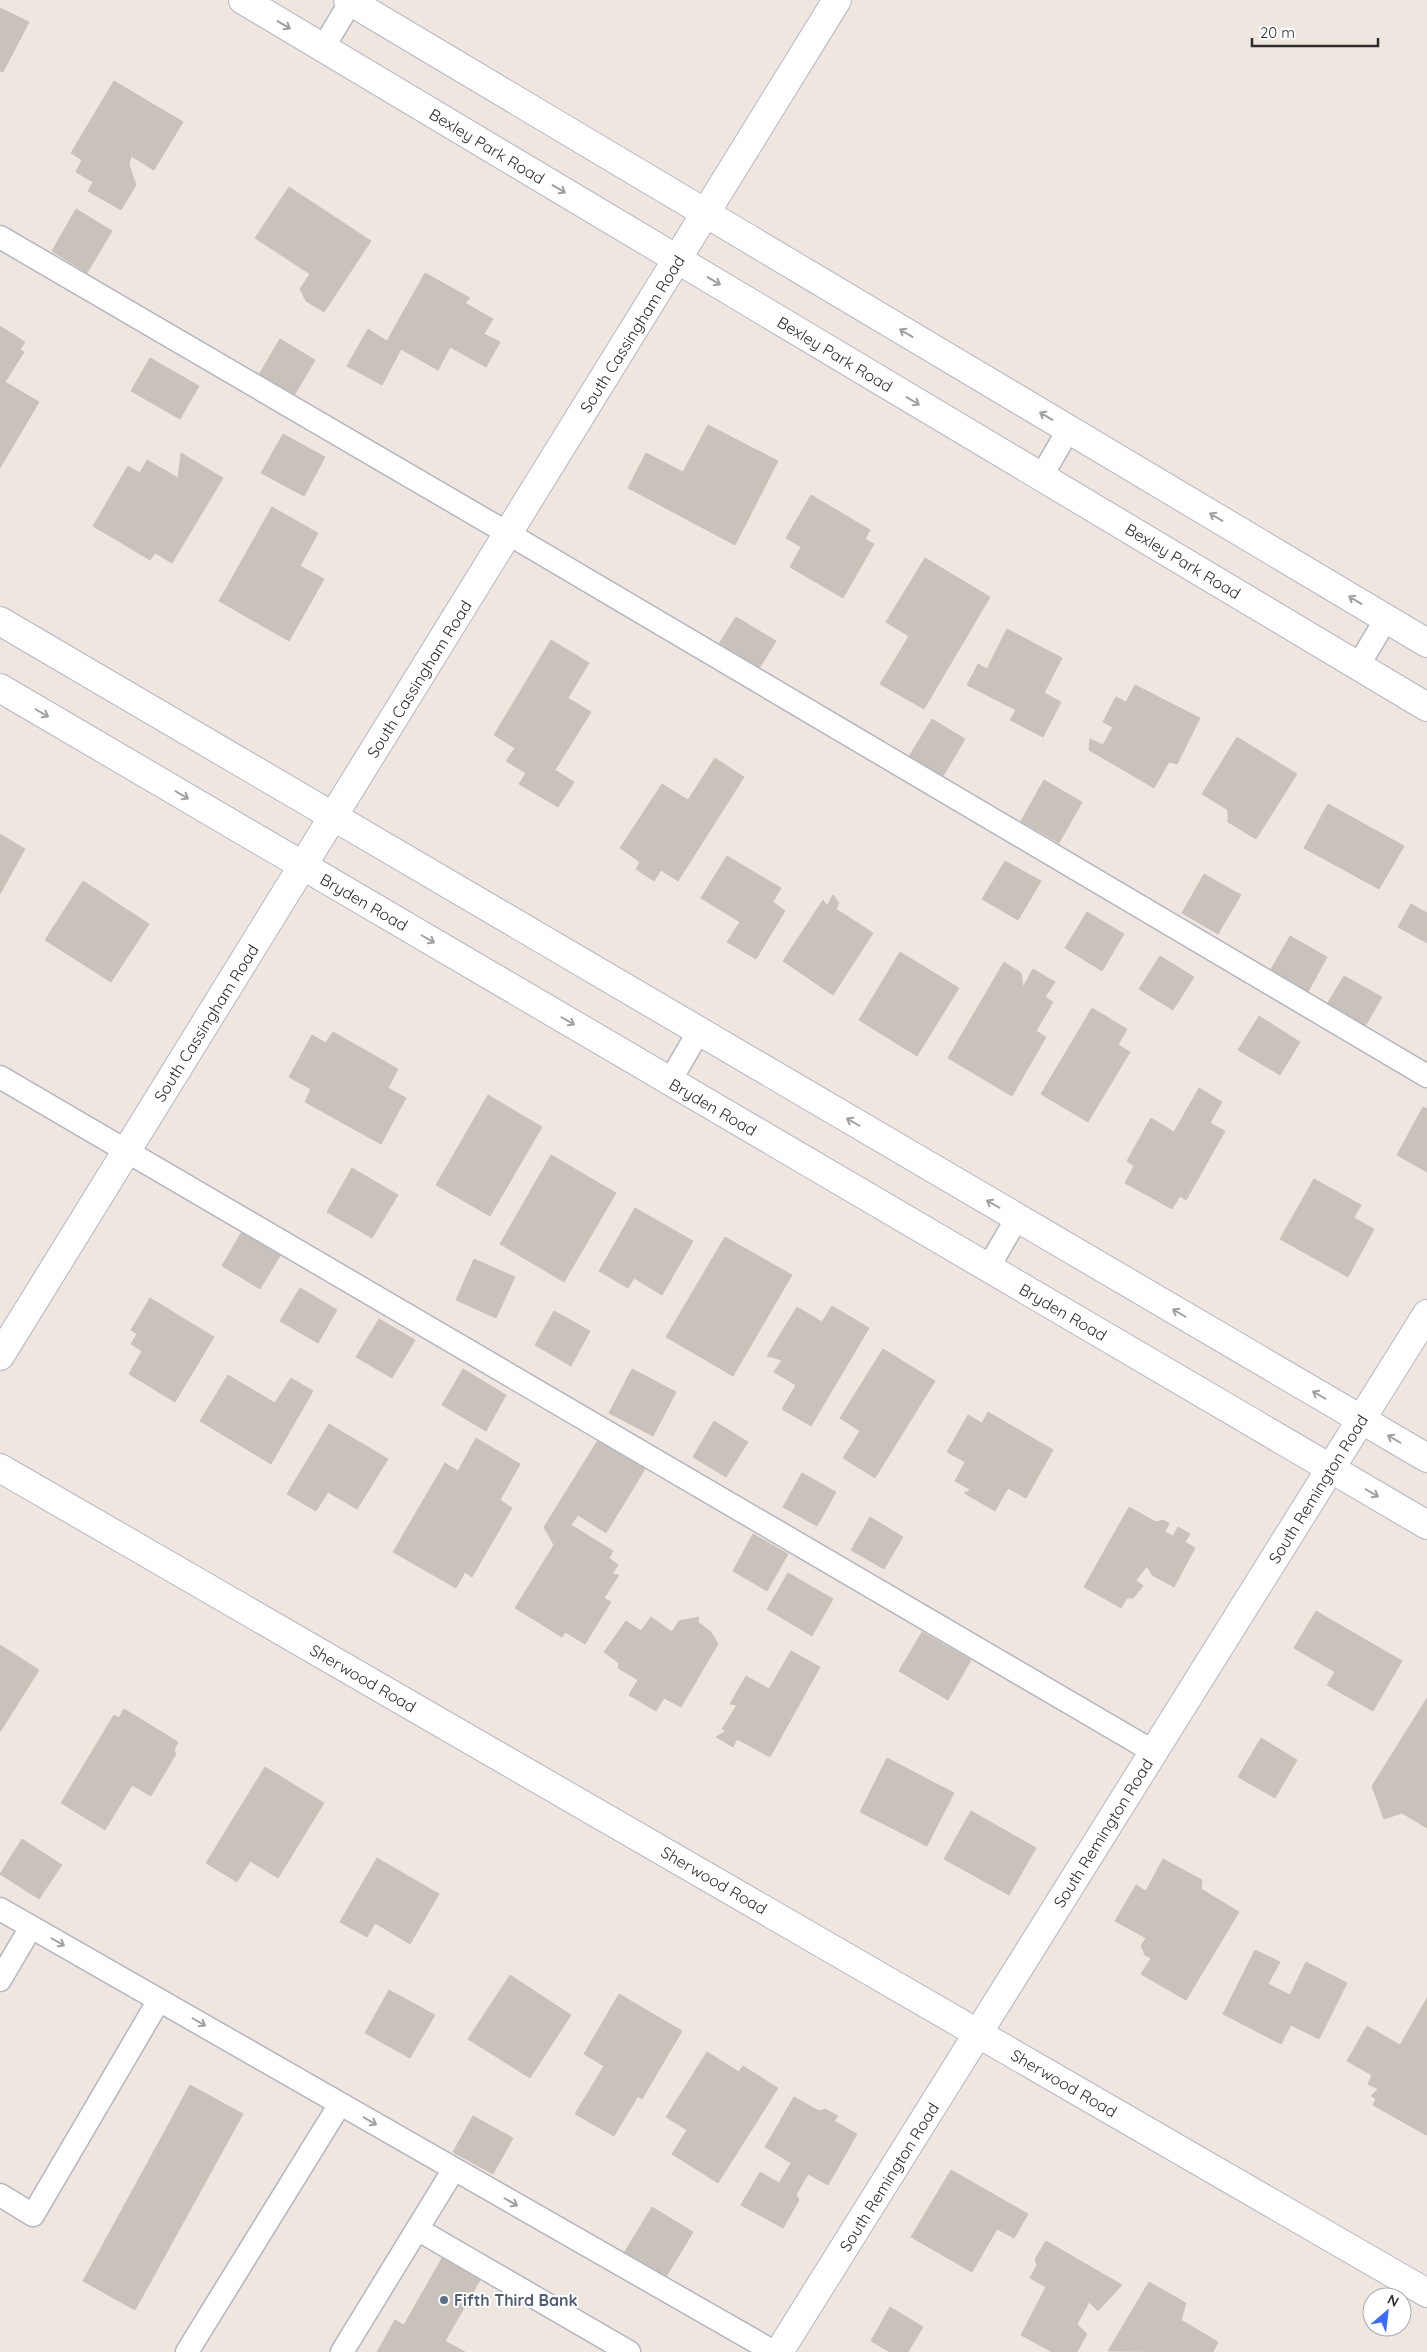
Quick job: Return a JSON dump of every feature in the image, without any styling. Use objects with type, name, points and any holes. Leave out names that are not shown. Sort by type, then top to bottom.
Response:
[{"type":"street","name":"Bexley Park Road","points":[[243,0],[1427,707]]},
{"type":"street","name":"South Cassingham Road","points":[[0,1356],[837,0]]},
{"type":"street","points":[[350,1],[1427,643]]},
{"type":"street","points":[[0,621],[1427,1458]]},
{"type":"street","name":"Bryden Road","points":[[0,688],[1427,1525]]},
{"type":"street","name":"South Remington Road","points":[[779,2352],[1427,1314]]},
{"type":"street","name":"Sherwood Road","points":[[0,1468],[1427,2293]]},
{"type":"lane","points":[[323,48],[350,1]]},
{"type":"lane","points":[[0,237],[1427,1076]]},
{"type":"lane","points":[[1041,477],[1069,430]]},
{"type":"lane","points":[[1358,666],[1386,619]]},
{"type":"lane","points":[[670,1081],[699,1031]]},
{"type":"lane","points":[[0,1077],[1154,1752]]},
{"type":"lane","points":[[988,1268],[1017,1218]]},
{"type":"lane","points":[[0,1909],[774,2352]]},
{"type":"lane","points":[[0,1980],[31,1927]]},
{"type":"lane","points":[[0,2195],[33,2215],[159,2000]]},
{"type":"lane","points":[[187,2352],[340,2104]]},
{"type":"lane","points":[[342,2352],[454,2169]]},
{"type":"lane","points":[[417,2229],[626,2351]]},
{"type":"building","points":[[0,8],[29,22],[3,72],[0,71]]},
{"type":"building","points":[[114,81],[183,122],[154,170],[131,156],[129,165],[136,185],[121,210],[88,191],[93,182],[76,172],[82,160],[71,153]]},
{"type":"building","points":[[289,187],[371,241],[324,312],[306,301],[300,289],[310,274],[255,238]]},
{"type":"building","points":[[76,209],[112,231],[87,273],[52,251]]},
{"type":"building","points":[[425,273],[470,298],[465,303],[493,319],[484,334],[500,342],[486,367],[450,347],[438,370],[401,349],[382,385],[347,366],[368,329],[387,341]]},
{"type":"building","points":[[0,326],[25,342],[20,350],[24,352],[5,382],[39,402],[0,468]]},
{"type":"building","points":[[280,339],[315,360],[292,399],[257,378]]},
{"type":"building","points":[[150,358],[199,386],[180,419],[131,391]]},
{"type":"building","points":[[708,425],[778,461],[735,545],[628,488],[646,453],[683,472]]},
{"type":"building","points":[[283,434],[325,457],[304,496],[261,473]]},
{"type":"building","points":[[181,453],[223,478],[172,563],[155,553],[150,560],[93,526],[128,466],[140,473],[147,460],[178,478]]},
{"type":"building","points":[[811,495],[870,530],[865,539],[874,544],[843,598],[790,567],[801,547],[786,538]]},
{"type":"building","points":[[272,507],[318,533],[300,566],[324,579],[289,641],[219,601]]},
{"type":"building","points":[[925,558],[990,597],[924,709],[880,684],[909,636],[886,622]]},
{"type":"building","points":[[736,617],[776,641],[757,672],[717,647]]},
{"type":"building","points":[[1007,629],[1062,658],[1044,693],[1061,702],[1043,737],[1010,720],[1016,710],[967,685],[978,664],[987,669]]},
{"type":"building","points":[[551,640],[589,663],[568,698],[591,712],[555,770],[574,782],[558,807],[519,784],[526,773],[506,761],[515,748],[494,735]]},
{"type":"building","points":[[1135,685],[1200,718],[1177,764],[1169,762],[1154,788],[1089,750],[1090,739],[1103,745],[1113,727],[1103,722],[1116,697],[1126,702]]},
{"type":"building","points":[[932,719],[965,739],[942,778],[908,758]]},
{"type":"building","points":[[1237,737],[1297,774],[1256,839],[1228,822],[1228,810],[1202,794]]},
{"type":"building","points":[[715,758],[744,777],[678,881],[661,870],[654,881],[636,869],[640,862],[620,848],[662,784],[688,800]]},
{"type":"building","points":[[1044,780],[1082,802],[1059,843],[1021,821]]},
{"type":"building","points":[[1328,804],[1404,846],[1379,889],[1304,848]]},
{"type":"building","points":[[0,834],[25,849],[0,894]]},
{"type":"building","points":[[727,856],[781,888],[773,902],[785,911],[756,959],[727,942],[740,922],[701,898]]},
{"type":"building","points":[[1005,861],[1041,881],[1018,920],[982,899]]},
{"type":"building","points":[[1204,874],[1241,895],[1218,934],[1182,913]]},
{"type":"building","points":[[83,881],[149,924],[111,982],[45,940]]},
{"type":"building","points":[[833,895],[839,903],[836,909],[873,933],[833,995],[783,961],[823,900],[827,906]]},
{"type":"building","points":[[1411,904],[1427,913],[1427,943],[1398,927]]},
{"type":"building","points":[[1087,912],[1124,934],[1102,971],[1065,948]]},
{"type":"building","points":[[1290,936],[1327,957],[1308,992],[1270,971]]},
{"type":"building","points":[[900,952],[959,988],[917,1056],[859,1020]]},
{"type":"building","points":[[1160,956],[1194,977],[1173,1010],[1139,989]]},
{"type":"building","points":[[1004,962],[1021,973],[1023,987],[1033,969],[1055,982],[1045,997],[1053,1002],[1036,1031],[1046,1037],[1012,1096],[948,1058]]},
{"type":"building","points":[[1344,976],[1382,997],[1361,1033],[1323,1011]]},
{"type":"building","points":[[1092,1008],[1127,1029],[1118,1045],[1130,1052],[1088,1122],[1041,1094]]},
{"type":"building","points":[[1259,1016],[1300,1042],[1280,1075],[1238,1050]]},
{"type":"building","points":[[333,1032],[398,1069],[388,1088],[406,1098],[381,1144],[305,1102],[311,1089],[289,1077],[312,1035],[326,1043]]},
{"type":"building","points":[[1199,1088],[1222,1102],[1210,1123],[1225,1131],[1186,1200],[1180,1196],[1172,1209],[1125,1183],[1134,1166],[1127,1161],[1151,1118],[1174,1132]]},
{"type":"building","points":[[488,1095],[542,1127],[490,1216],[436,1185]]},
{"type":"building","points":[[1423,1107],[1427,1109],[1427,1172],[1397,1155]]},
{"type":"building","points":[[551,1155],[616,1193],[564,1282],[500,1244]]},
{"type":"building","points":[[352,1168],[398,1195],[372,1238],[327,1212]]},
{"type":"building","points":[[1314,1179],[1361,1205],[1354,1218],[1374,1229],[1348,1277],[1280,1239]]},
{"type":"building","points":[[635,1208],[693,1241],[662,1295],[634,1278],[628,1288],[599,1271]]},
{"type":"building","points":[[244,1228],[283,1251],[260,1289],[222,1266]]},
{"type":"building","points":[[725,1237],[792,1275],[733,1376],[666,1337]]},
{"type":"building","points":[[474,1259],[515,1277],[496,1318],[456,1300]]},
{"type":"building","points":[[300,1288],[337,1310],[318,1343],[280,1321]]},
{"type":"building","points":[[150,1298],[214,1337],[175,1402],[129,1374],[142,1351],[131,1344],[137,1334],[131,1330]]},
{"type":"building","points":[[832,1306],[869,1328],[811,1426],[782,1409],[796,1385],[774,1372],[782,1360],[767,1356],[797,1307],[822,1322]]},
{"type":"building","points":[[554,1311],[590,1331],[571,1366],[535,1345]]},
{"type":"building","points":[[379,1319],[415,1340],[392,1378],[356,1357]]},
{"type":"building","points":[[883,1349],[935,1381],[875,1478],[843,1458],[860,1431],[840,1418]]},
{"type":"building","points":[[463,1369],[506,1395],[486,1431],[442,1405]]},
{"type":"building","points":[[632,1369],[676,1392],[653,1436],[609,1413]]},
{"type":"building","points":[[228,1375],[275,1403],[291,1378],[313,1391],[271,1464],[200,1421]]},
{"type":"building","points":[[988,1412],[1053,1450],[1026,1498],[1008,1488],[995,1511],[964,1493],[971,1490],[955,1481],[965,1462],[947,1452],[968,1415],[982,1423]]},
{"type":"building","points":[[714,1421],[748,1442],[726,1477],[693,1457]]},
{"type":"building","points":[[329,1424],[388,1459],[357,1509],[328,1492],[316,1511],[287,1494]]},
{"type":"building","points":[[476,1438],[520,1464],[500,1500],[512,1508],[472,1577],[465,1572],[456,1588],[393,1552],[445,1463],[458,1471]]},
{"type":"building","points":[[598,1440],[645,1469],[606,1533],[578,1515],[571,1525],[613,1551],[609,1558],[618,1565],[612,1574],[619,1575],[604,1598],[611,1602],[585,1644],[565,1632],[562,1637],[515,1608],[554,1545],[544,1527]]},
{"type":"building","points":[[802,1473],[836,1492],[817,1526],[783,1507]]},
{"type":"building","points":[[1129,1507],[1156,1522],[1163,1520],[1169,1523],[1165,1532],[1173,1536],[1178,1527],[1190,1534],[1185,1542],[1195,1548],[1174,1587],[1152,1575],[1147,1566],[1136,1580],[1143,1586],[1133,1598],[1127,1598],[1121,1608],[1084,1587]]},
{"type":"building","points":[[870,1517],[903,1537],[884,1569],[851,1550]]},
{"type":"building","points":[[753,1534],[788,1554],[767,1591],[733,1571]]},
{"type":"building","points":[[788,1573],[833,1599],[812,1636],[767,1609]]},
{"type":"building","points":[[1316,1611],[1402,1661],[1373,1711],[1327,1685],[1335,1672],[1294,1648]]},
{"type":"building","points":[[651,1617],[672,1632],[679,1621],[699,1617],[698,1622],[711,1632],[718,1644],[681,1707],[664,1698],[656,1711],[629,1695],[638,1680],[618,1668],[619,1663],[604,1652],[626,1621],[641,1631]]},
{"type":"building","points":[[922,1632],[971,1660],[948,1700],[899,1671]]},
{"type":"building","points":[[0,1645],[39,1670],[0,1732]]},
{"type":"building","points":[[791,1651],[820,1667],[770,1757],[737,1739],[733,1747],[716,1737],[726,1731],[722,1729],[737,1705],[730,1704],[746,1676],[769,1689]]},
{"type":"building","points":[[1427,1698],[1427,1828],[1402,1813],[1384,1819],[1372,1786]]},
{"type":"building","points":[[124,1709],[178,1742],[174,1750],[176,1754],[151,1796],[132,1785],[105,1830],[61,1803],[114,1715],[119,1718]]},
{"type":"building","points":[[1261,1738],[1297,1760],[1275,1798],[1238,1777]]},
{"type":"building","points":[[887,1758],[954,1793],[927,1846],[860,1812]]},
{"type":"building","points":[[265,1767],[324,1803],[278,1878],[250,1861],[237,1882],[206,1863]]},
{"type":"building","points":[[971,1811],[1036,1848],[1009,1895],[944,1859]]},
{"type":"building","points":[[22,1839],[62,1865],[39,1899],[0,1874]]},
{"type":"building","points":[[377,1858],[439,1894],[410,1944],[375,1923],[367,1937],[340,1922]]},
{"type":"building","points":[[1163,1859],[1202,1880],[1201,1889],[1239,1912],[1186,2000],[1141,1974],[1151,1958],[1145,1955],[1141,1946],[1146,1938],[1115,1921],[1136,1885],[1146,1891]]},
{"type":"building","points":[[1255,1950],[1280,1962],[1268,1984],[1290,1995],[1306,1962],[1347,1983],[1319,2039],[1291,2025],[1281,2044],[1223,2014]]},
{"type":"building","points":[[510,1975],[571,2015],[530,2078],[468,2039]]},
{"type":"building","points":[[389,1990],[435,2015],[410,2058],[365,2033]]},
{"type":"building","points":[[619,1994],[682,2031],[642,2099],[638,2096],[614,2136],[575,2114],[604,2066],[584,2054]]},
{"type":"building","points":[[1427,1998],[1426,2135],[1373,2105],[1376,2099],[1371,2096],[1378,2089],[1368,2084],[1372,2075],[1347,2061],[1367,2026],[1400,2045]]},
{"type":"building","points":[[707,2052],[739,2072],[743,2066],[778,2088],[718,2183],[672,2154],[687,2130],[666,2117]]},
{"type":"building","points":[[190,2085],[243,2114],[135,2310],[83,2281]]},
{"type":"building","points":[[794,2097],[819,2111],[825,2109],[838,2116],[834,2121],[857,2134],[828,2185],[808,2174],[796,2195],[799,2200],[783,2228],[741,2205],[760,2172],[779,2183],[791,2163],[765,2147]]},
{"type":"building","points":[[473,2116],[513,2138],[493,2174],[453,2152]]},
{"type":"building","points":[[951,2170],[1028,2214],[1014,2238],[997,2229],[972,2272],[911,2237]]},
{"type":"building","points":[[652,2207],[693,2232],[666,2277],[624,2253]]},
{"type":"building","points":[[1046,2241],[1122,2285],[1098,2311],[1089,2302],[1077,2324],[1087,2334],[1077,2352],[1052,2352],[1021,2335],[1046,2287],[1030,2278],[1037,2265],[1035,2259]]},
{"type":"building","name":"Fifth Third Bank","points":[[442,2258],[480,2280],[445,2341],[465,2352],[377,2352],[395,2320],[404,2325]]},
{"type":"building","points":[[1149,2282],[1186,2303],[1181,2320],[1218,2342],[1213,2352],[1108,2351]]},
{"type":"building","points":[[890,2307],[923,2327],[908,2352],[890,2352],[871,2341]]},
{"type":"place","name":"Fifth Third Bank","points":[[444,2300]]}]
